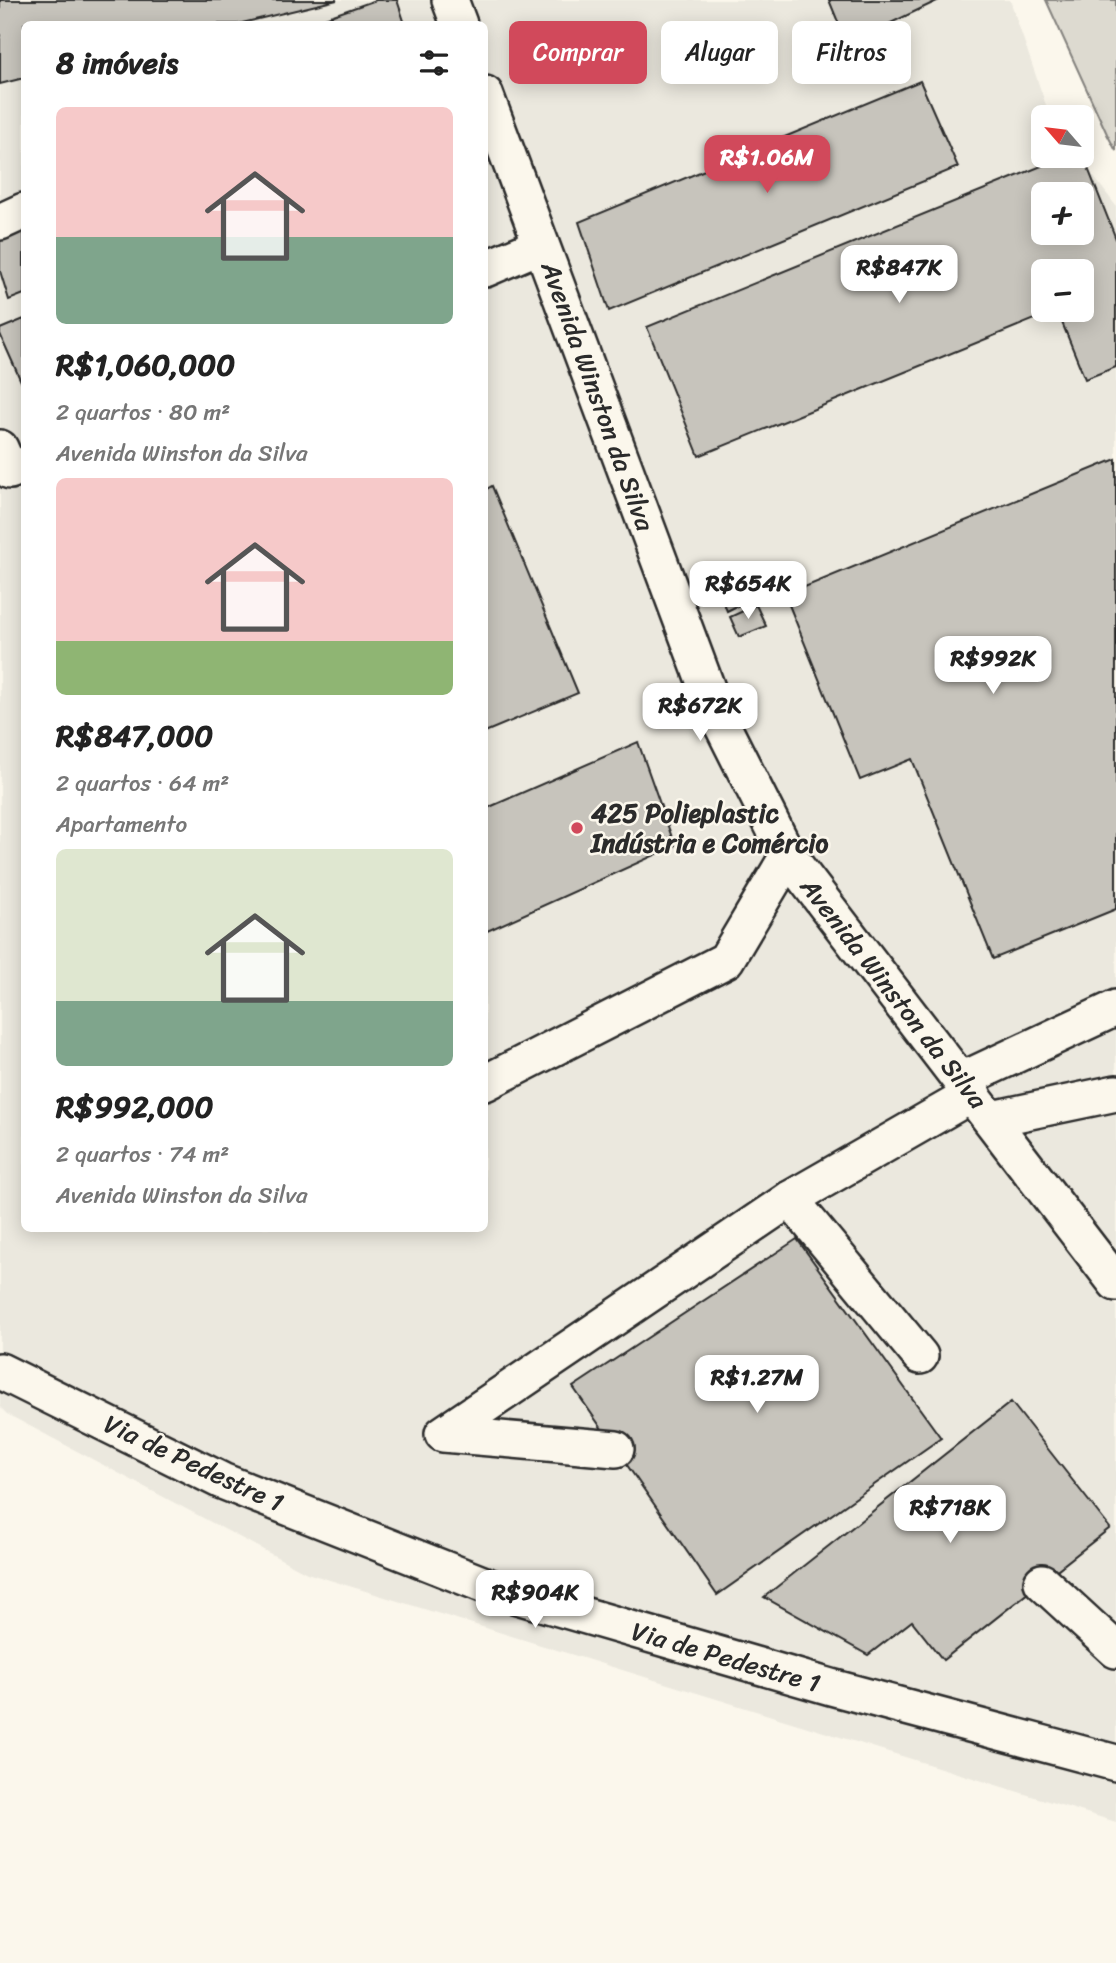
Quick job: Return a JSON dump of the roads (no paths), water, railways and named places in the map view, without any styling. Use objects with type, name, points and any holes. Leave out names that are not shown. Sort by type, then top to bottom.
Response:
[{"type":"street","name":"Avenida Winston da Silva","points":[[488,101],[717,715],[788,856],[1116,1283]]},
{"type":"street","points":[[0,222],[21,212]]},
{"type":"street","points":[[488,268],[541,245]]},
{"type":"street","points":[[0,447],[10,471],[21,466]]},
{"type":"street","points":[[488,1081],[726,960],[788,856]]},
{"type":"street","points":[[616,1450],[443,1434],[790,1199],[976,1098],[1116,1008]]},
{"type":"street","points":[[976,1098],[1116,1093]]},
{"type":"street","points":[[790,1199],[920,1356]]},
{"type":"street","name":"Via de Pedestre 1","points":[[0,1371],[222,1480],[500,1591],[831,1687],[1116,1763]]},
{"type":"street","points":[[1042,1582],[1116,1650]]},
{"type":"place","name":"425 Polieplastic Indústria e Comércio","points":[[577,828]]}]
